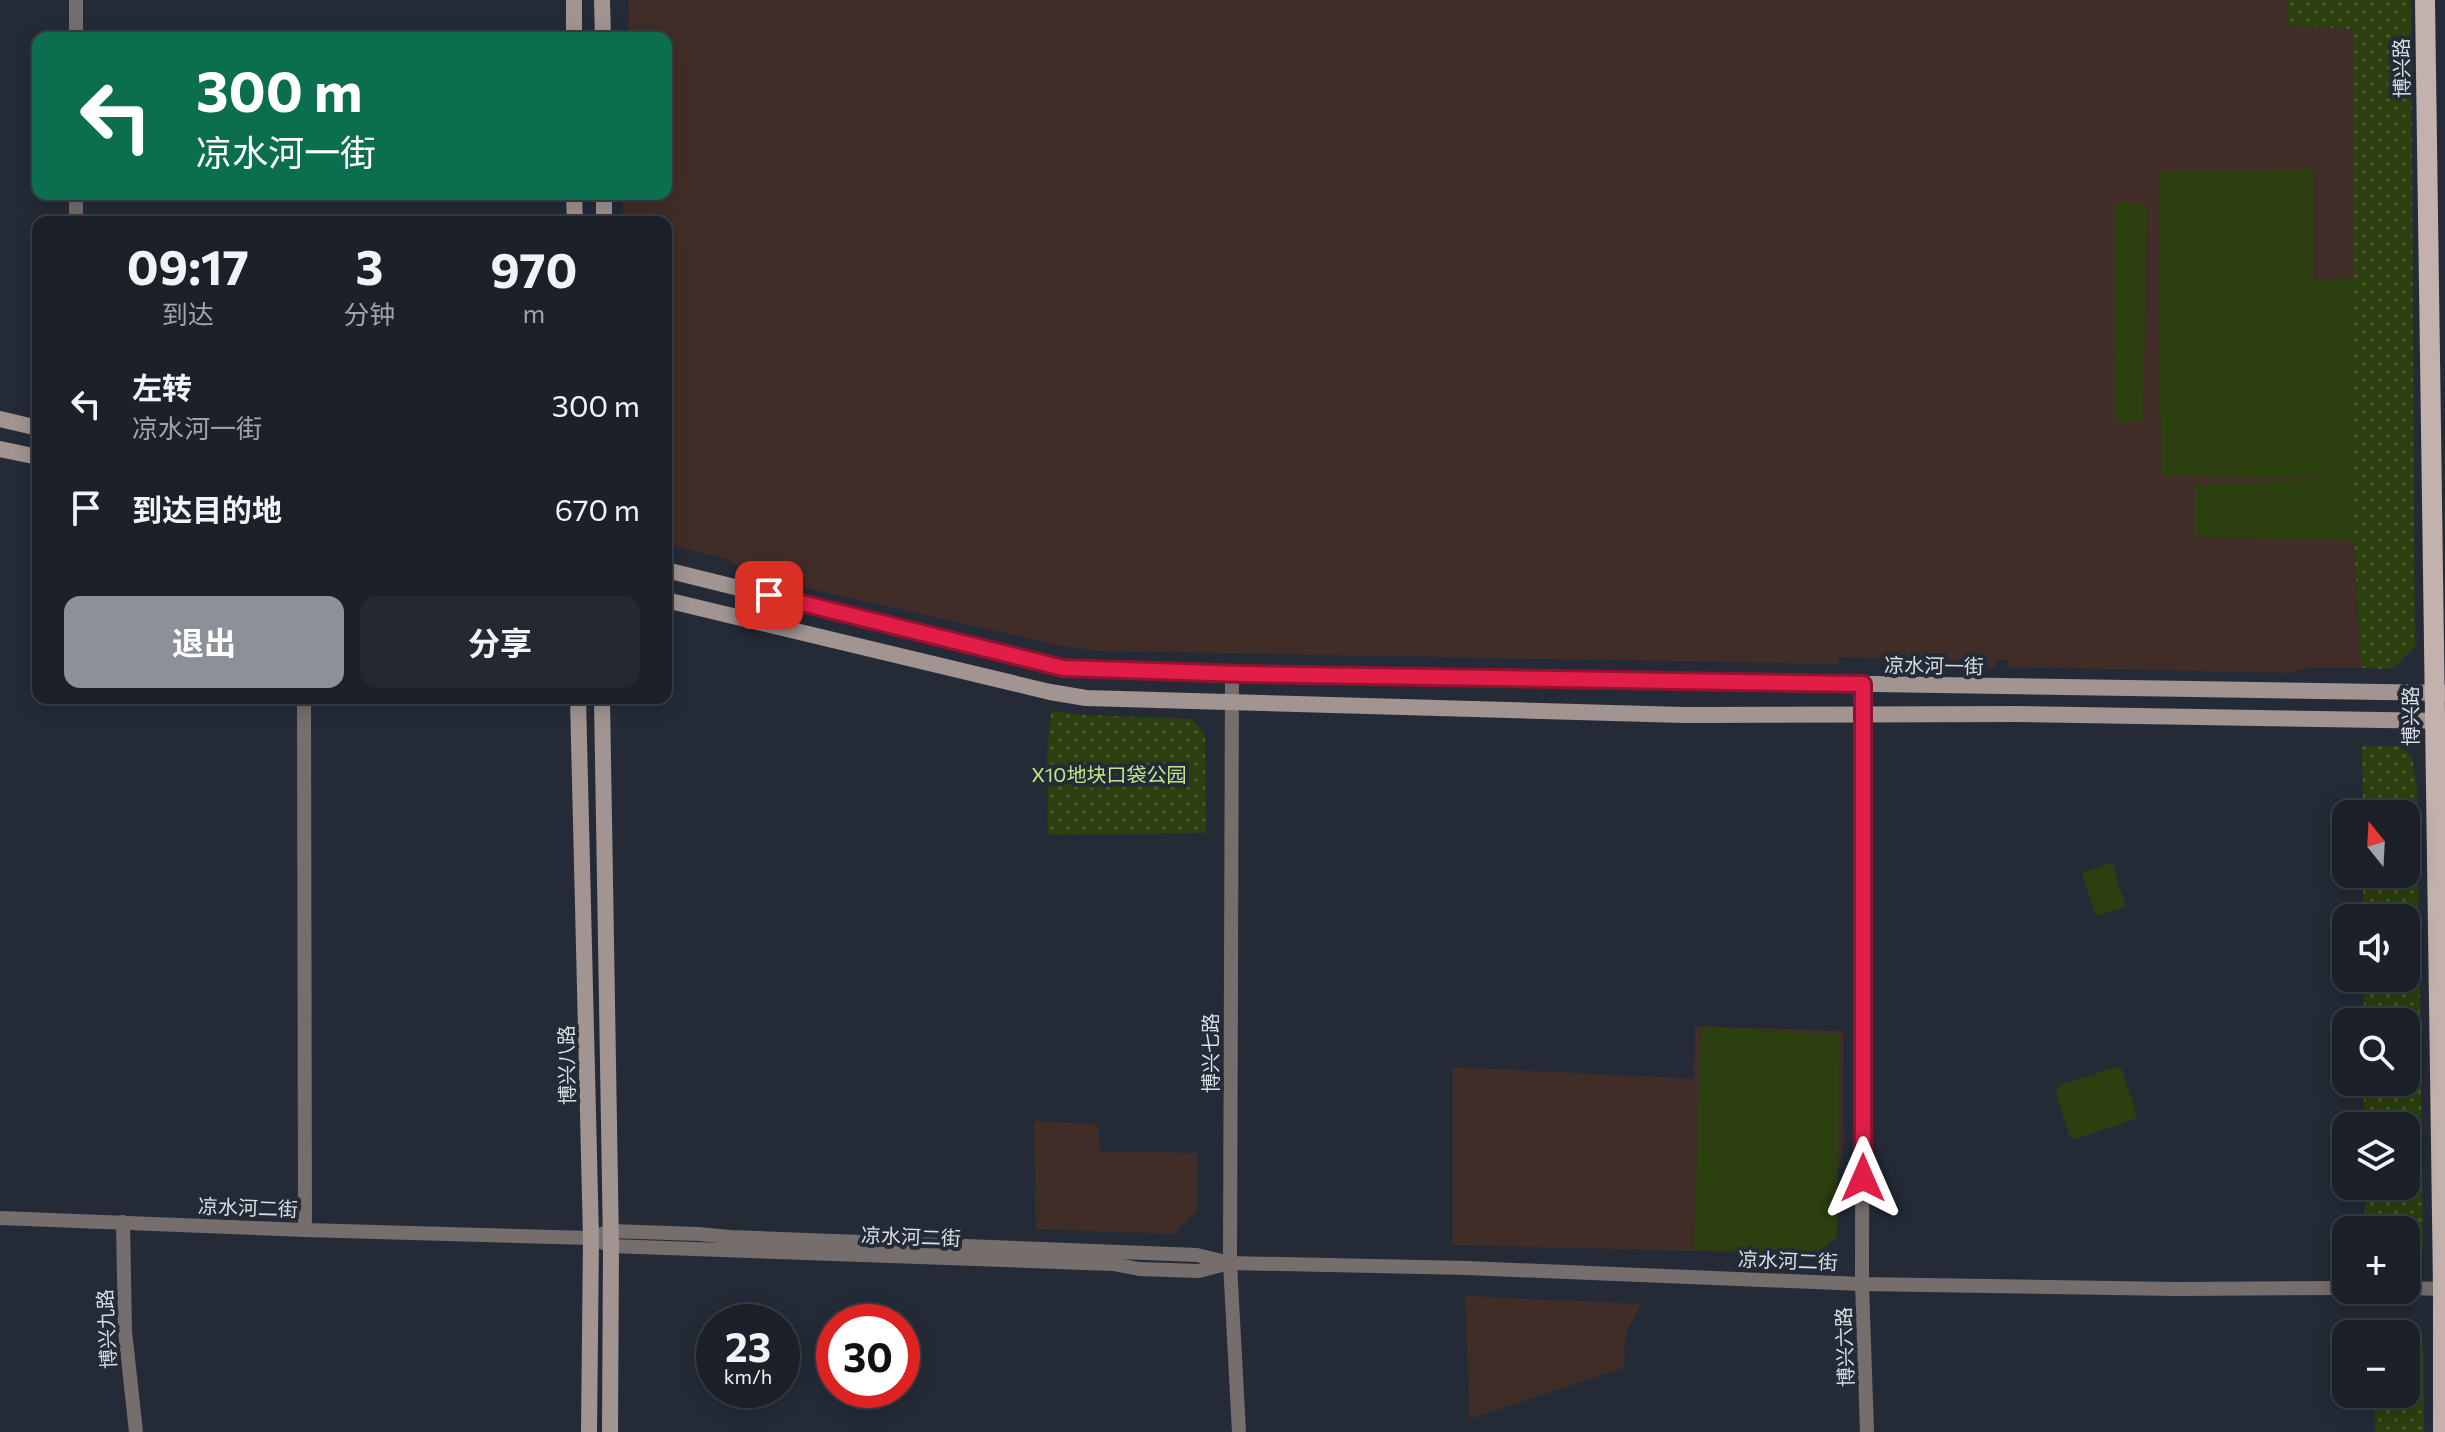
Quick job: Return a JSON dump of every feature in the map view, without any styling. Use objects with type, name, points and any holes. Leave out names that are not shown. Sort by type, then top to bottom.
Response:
[{"type":"main road","points":[[574,0],[574,32]]},
{"type":"main road","points":[[602,0],[603,32]]},
{"type":"main road","name":"博兴路","points":[[2425,0],[2440,693],[2443,1432]]},
{"type":"main road","points":[[0,419],[32,427]]},
{"type":"main road","points":[[0,449],[32,456]]},
{"type":"main road","name":"凉水河一街","points":[[672,571],[1063,668],[1232,674],[2440,693]]},
{"type":"main road","points":[[672,601],[1086,698],[1683,715],[1863,713],[2440,721]]},
{"type":"main road","points":[[1171,701],[1180,695],[1183,687],[1176,671]]},
{"type":"main road","name":"博兴八路","points":[[578,704],[591,1238],[589,1432]]},
{"type":"main road","name":"博兴八路","points":[[602,704],[611,1238],[610,1432]]},
{"type":"street","points":[[76,0],[76,32]]},
{"type":"street","name":"博兴七路","points":[[1232,674],[1230,1263],[1239,1432]]},
{"type":"street","name":"博兴六路","points":[[1863,684],[1862,1284],[1867,1432]]},
{"type":"street","points":[[304,704],[305,1230]]},
{"type":"street","name":"凉水河二街","points":[[0,1218],[611,1238],[1199,1271],[1230,1263],[1467,1268],[1862,1284],[2332,1288]]},
{"type":"street","name":"博兴九路","points":[[123,1222],[125,1331],[136,1432]]},
{"type":"street","points":[[2420,1288],[2444,1288]]},
{"type":"shaded area","points":[[629,0],[2288,0],[2288,26],[2354,29],[2354,541],[2361,668],[2307,668],[2286,673],[2009,667],[2008,660],[1996,660],[1996,667],[1916,666],[1915,659],[1839,657],[1838,664],[1098,651],[1062,646],[758,577],[724,558],[672,546],[672,216],[623,216],[623,200],[672,200],[672,32],[628,32]]},
{"type":"shaded area","points":[[1695,1026],[1843,1031],[1844,1143],[1838,1172],[1837,1237],[1817,1254],[1453,1245],[1453,1067],[1694,1079]]},
{"type":"shaded area","points":[[1034,1121],[1097,1124],[1101,1152],[1198,1153],[1197,1211],[1174,1234],[1036,1229]]},
{"type":"shaded area","points":[[1465,1296],[1641,1304],[1625,1334],[1624,1368],[1470,1419]]},
{"type":"green space","points":[[2288,0],[2411,0],[2415,647],[2392,669],[2361,668],[2354,541],[2354,29],[2288,26]]},
{"type":"green space","points":[[2313,169],[2313,280],[2354,278],[2354,541],[2195,537],[2195,485],[2312,480],[2313,475],[2306,478],[2161,476],[2160,172]]},
{"type":"green space","points":[[2115,202],[2147,205],[2143,421],[2116,422]]},
{"type":"green space","name":"X10地块口袋公园","points":[[1051,711],[1191,719],[1205,734],[1206,833],[1048,835],[1047,756]]},
{"type":"green space","points":[[2362,746],[2399,746],[2412,757],[2417,800],[2363,800]]},
{"type":"green space","points":[[2112,863],[2126,907],[2096,916],[2082,873]]},
{"type":"green space","points":[[2363,888],[2418,888],[2419,904],[2363,904]]},
{"type":"green space","points":[[2364,992],[2420,992],[2420,1008],[2364,1008]]},
{"type":"green space","points":[[2420,1018],[2423,1246],[2420,1253],[2420,1216],[2365,1216],[2365,1200],[2420,1200],[2420,1112],[2364,1112],[2364,1096],[2420,1096]]},
{"type":"green space","points":[[1701,1026],[1840,1035],[1837,1237],[1817,1254],[1694,1250]]},
{"type":"green space","points":[[2117,1067],[2122,1070],[2136,1113],[2135,1119],[2075,1139],[2070,1137],[2056,1093],[2060,1085]]},
{"type":"green space","points":[[2420,1340],[2424,1349],[2424,1432],[2375,1432],[2375,1408],[2420,1408]]},
{"type":"route","points":[[769,595],[1063,668],[1863,684],[1863,1178]]}]
